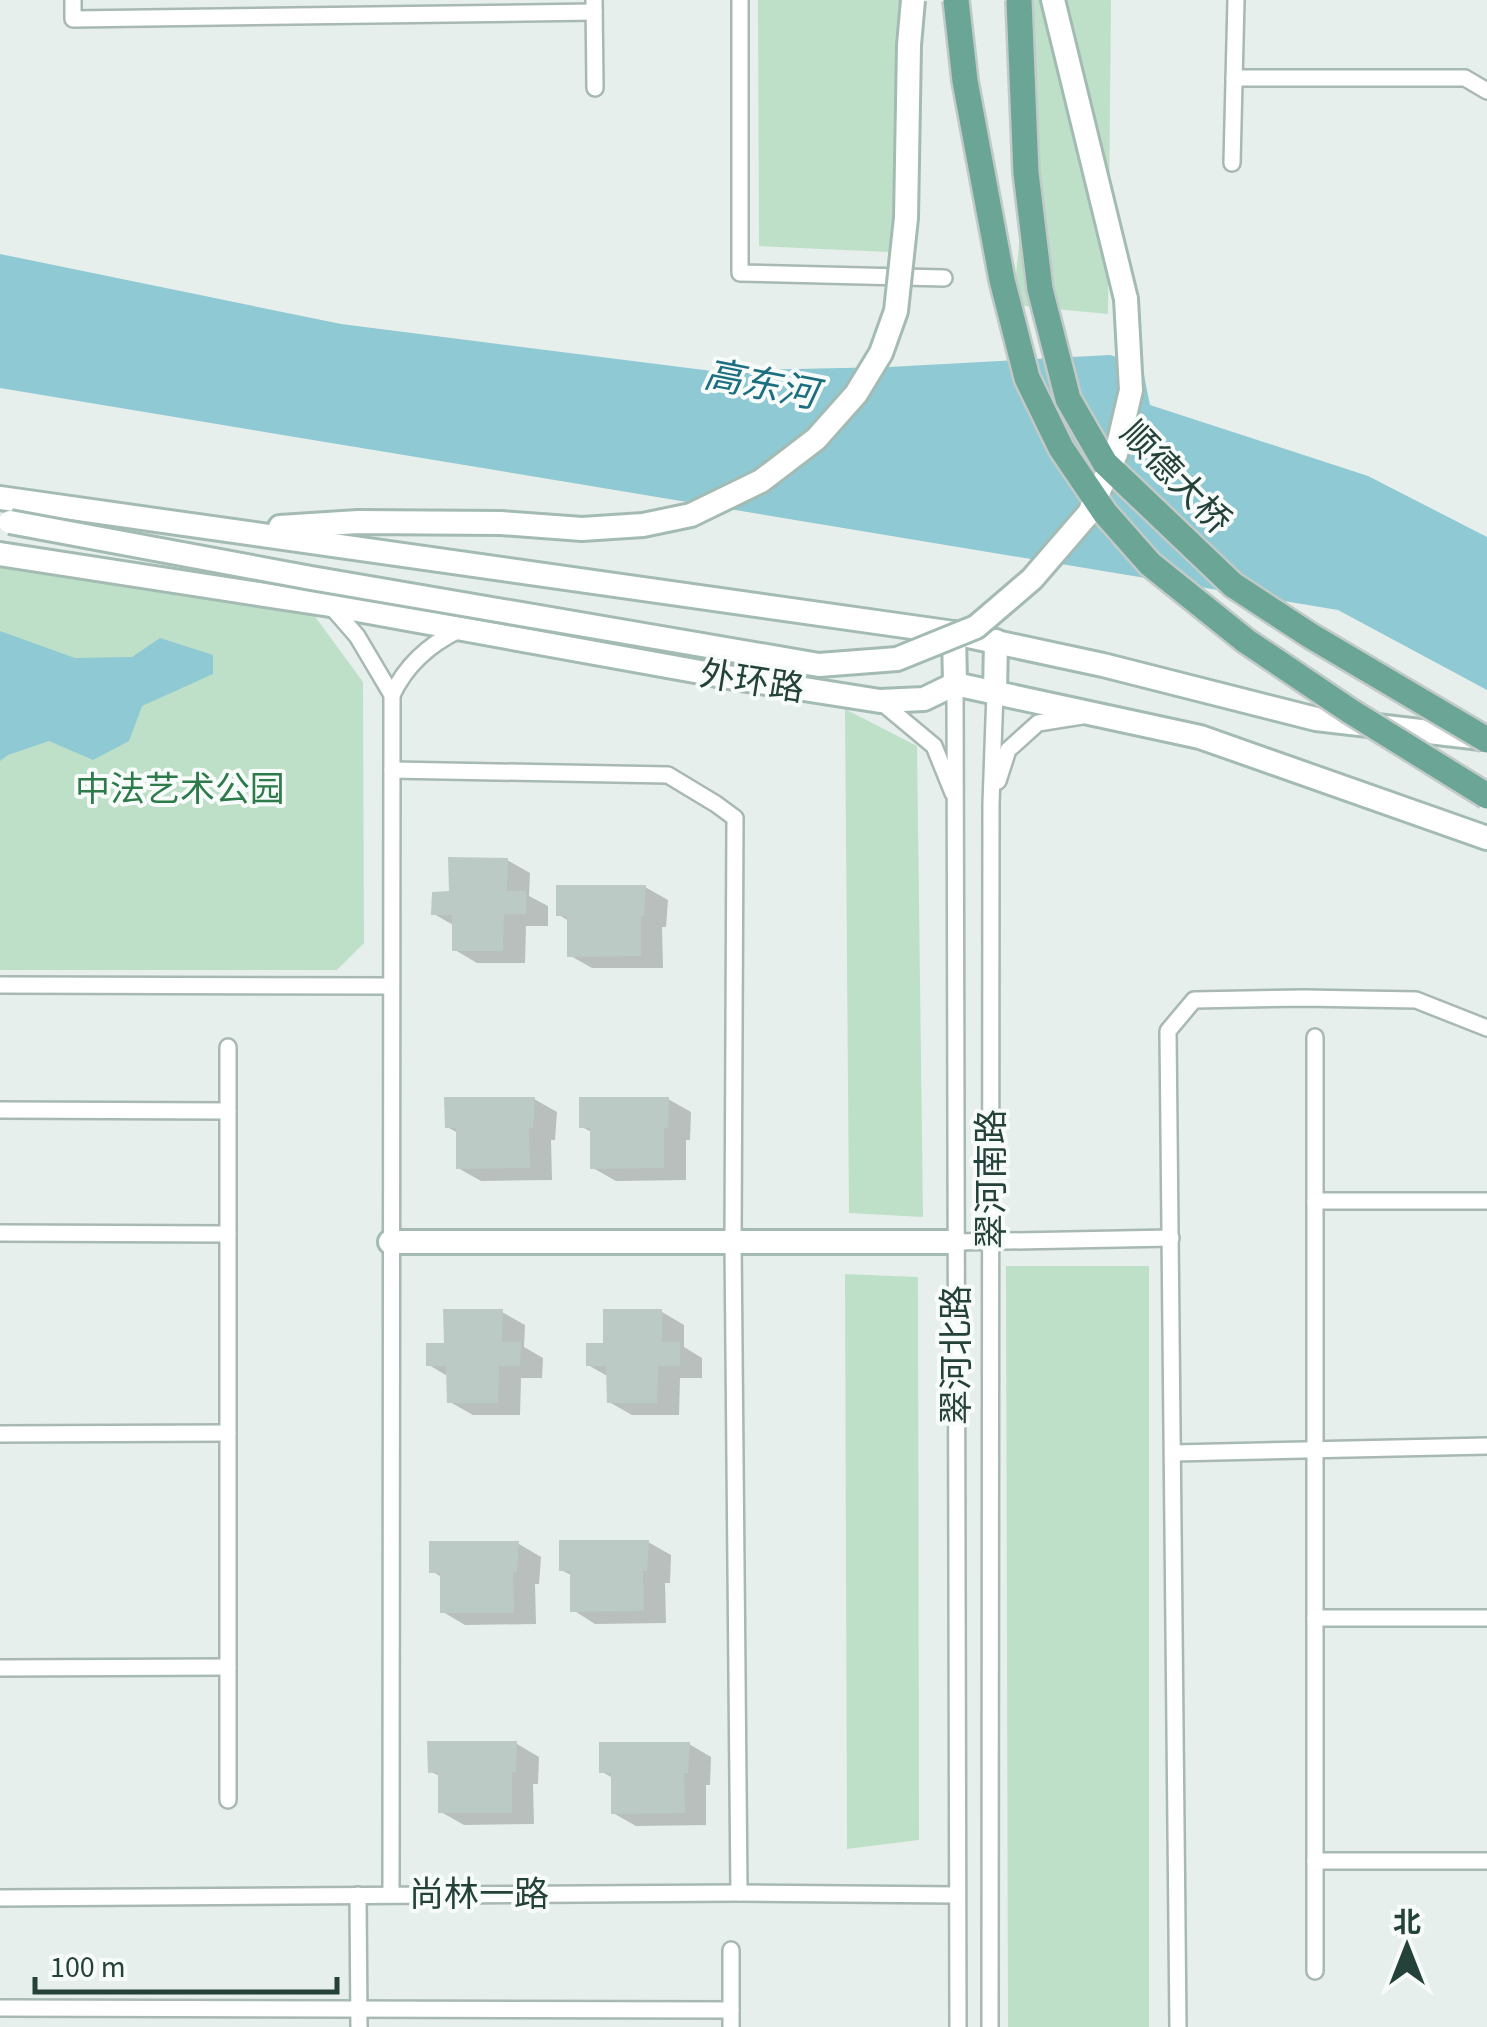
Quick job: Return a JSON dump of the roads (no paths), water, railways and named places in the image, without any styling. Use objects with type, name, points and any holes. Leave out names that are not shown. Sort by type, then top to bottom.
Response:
[{"type":"main road","points":[[956,0],[966,81],[1002,280],[1028,378],[1061,448],[1106,512],[1150,564],[1246,641],[1487,796]]},
{"type":"main road","name":"顺德大桥","points":[[1019,0],[1026,173],[1040,289],[1068,399],[1106,463],[1233,585],[1487,740]]},
{"type":"street","points":[[73,0],[73,18],[594,6],[595,88]]},
{"type":"street","points":[[740,0],[740,273],[944,278]]},
{"type":"street","points":[[230,530],[358,522],[582,528],[642,525],[692,514],[761,481],[816,440],[856,394],[880,353],[896,310],[906,218],[913,0]]},
{"type":"street","points":[[5,522],[819,665],[897,659],[976,627],[1032,579],[1089,513],[1116,454],[1131,390],[1126,299],[1053,0]]},
{"type":"street","points":[[1232,163],[1236,0]]},
{"type":"street","points":[[1234,78],[1465,78],[1487,90]]},
{"type":"street","points":[[0,498],[954,633],[1103,665],[1316,719],[1487,740]]},
{"type":"street","name":"外环路","points":[[0,554],[330,605],[880,701],[924,699],[954,684]]},
{"type":"street","points":[[330,605],[357,636],[392,695]]},
{"type":"street","points":[[392,1895],[392,695],[402,674],[442,638],[461,629]]},
{"type":"street","points":[[954,633],[954,684],[1200,737],[1487,838]]},
{"type":"street","points":[[994,692],[996,641]]},
{"type":"street","name":"翠河北路","points":[[954,684],[958,2027]]},
{"type":"street","name":"翠河南路","points":[[990,2027],[994,692]]},
{"type":"street","points":[[880,701],[934,746],[956,802]]},
{"type":"street","points":[[992,804],[1008,750],[1038,723],[1094,714]]},
{"type":"street","points":[[392,770],[668,776],[735,818],[733,1240],[739,1894]]},
{"type":"street","points":[[0,985],[391,986]]},
{"type":"street","points":[[1178,2027],[1168,1031],[1194,1000],[1304,998],[1416,1000],[1487,1028]]},
{"type":"street","points":[[1315,1037],[1315,1971]]},
{"type":"street","points":[[228,1047],[228,1800]]},
{"type":"street","points":[[0,1110],[228,1111]]},
{"type":"street","points":[[1315,1201],[1487,1201]]},
{"type":"street","points":[[0,1233],[228,1234]]},
{"type":"street","points":[[390,1242],[1171,1238]]},
{"type":"street","points":[[0,1434],[228,1433]]},
{"type":"street","points":[[1174,1453],[1487,1446]]},
{"type":"street","points":[[1315,1618],[1487,1618]]},
{"type":"street","points":[[0,1668],[228,1667]]},
{"type":"street","points":[[1315,1862],[1487,1861]]},
{"type":"street","points":[[358,1895],[359,2027]]},
{"type":"street","name":"尚林一路","points":[[0,1898],[958,1895]]},
{"type":"street","points":[[0,2008],[359,2009],[731,2019],[731,1950]]},
{"type":"water","name":"高东河","points":[[0,254],[341,324],[712,371],[889,367],[1110,355],[1142,365],[1150,405],[1368,476],[1487,537],[1487,690],[1338,610],[0,388]]},
{"type":"water","points":[[0,631],[75,658],[132,657],[160,638],[213,655],[213,674],[142,706],[129,741],[93,760],[49,741],[0,761]]},
{"type":"park label","name":"中法艺术公园","points":[[180,789]]}]
